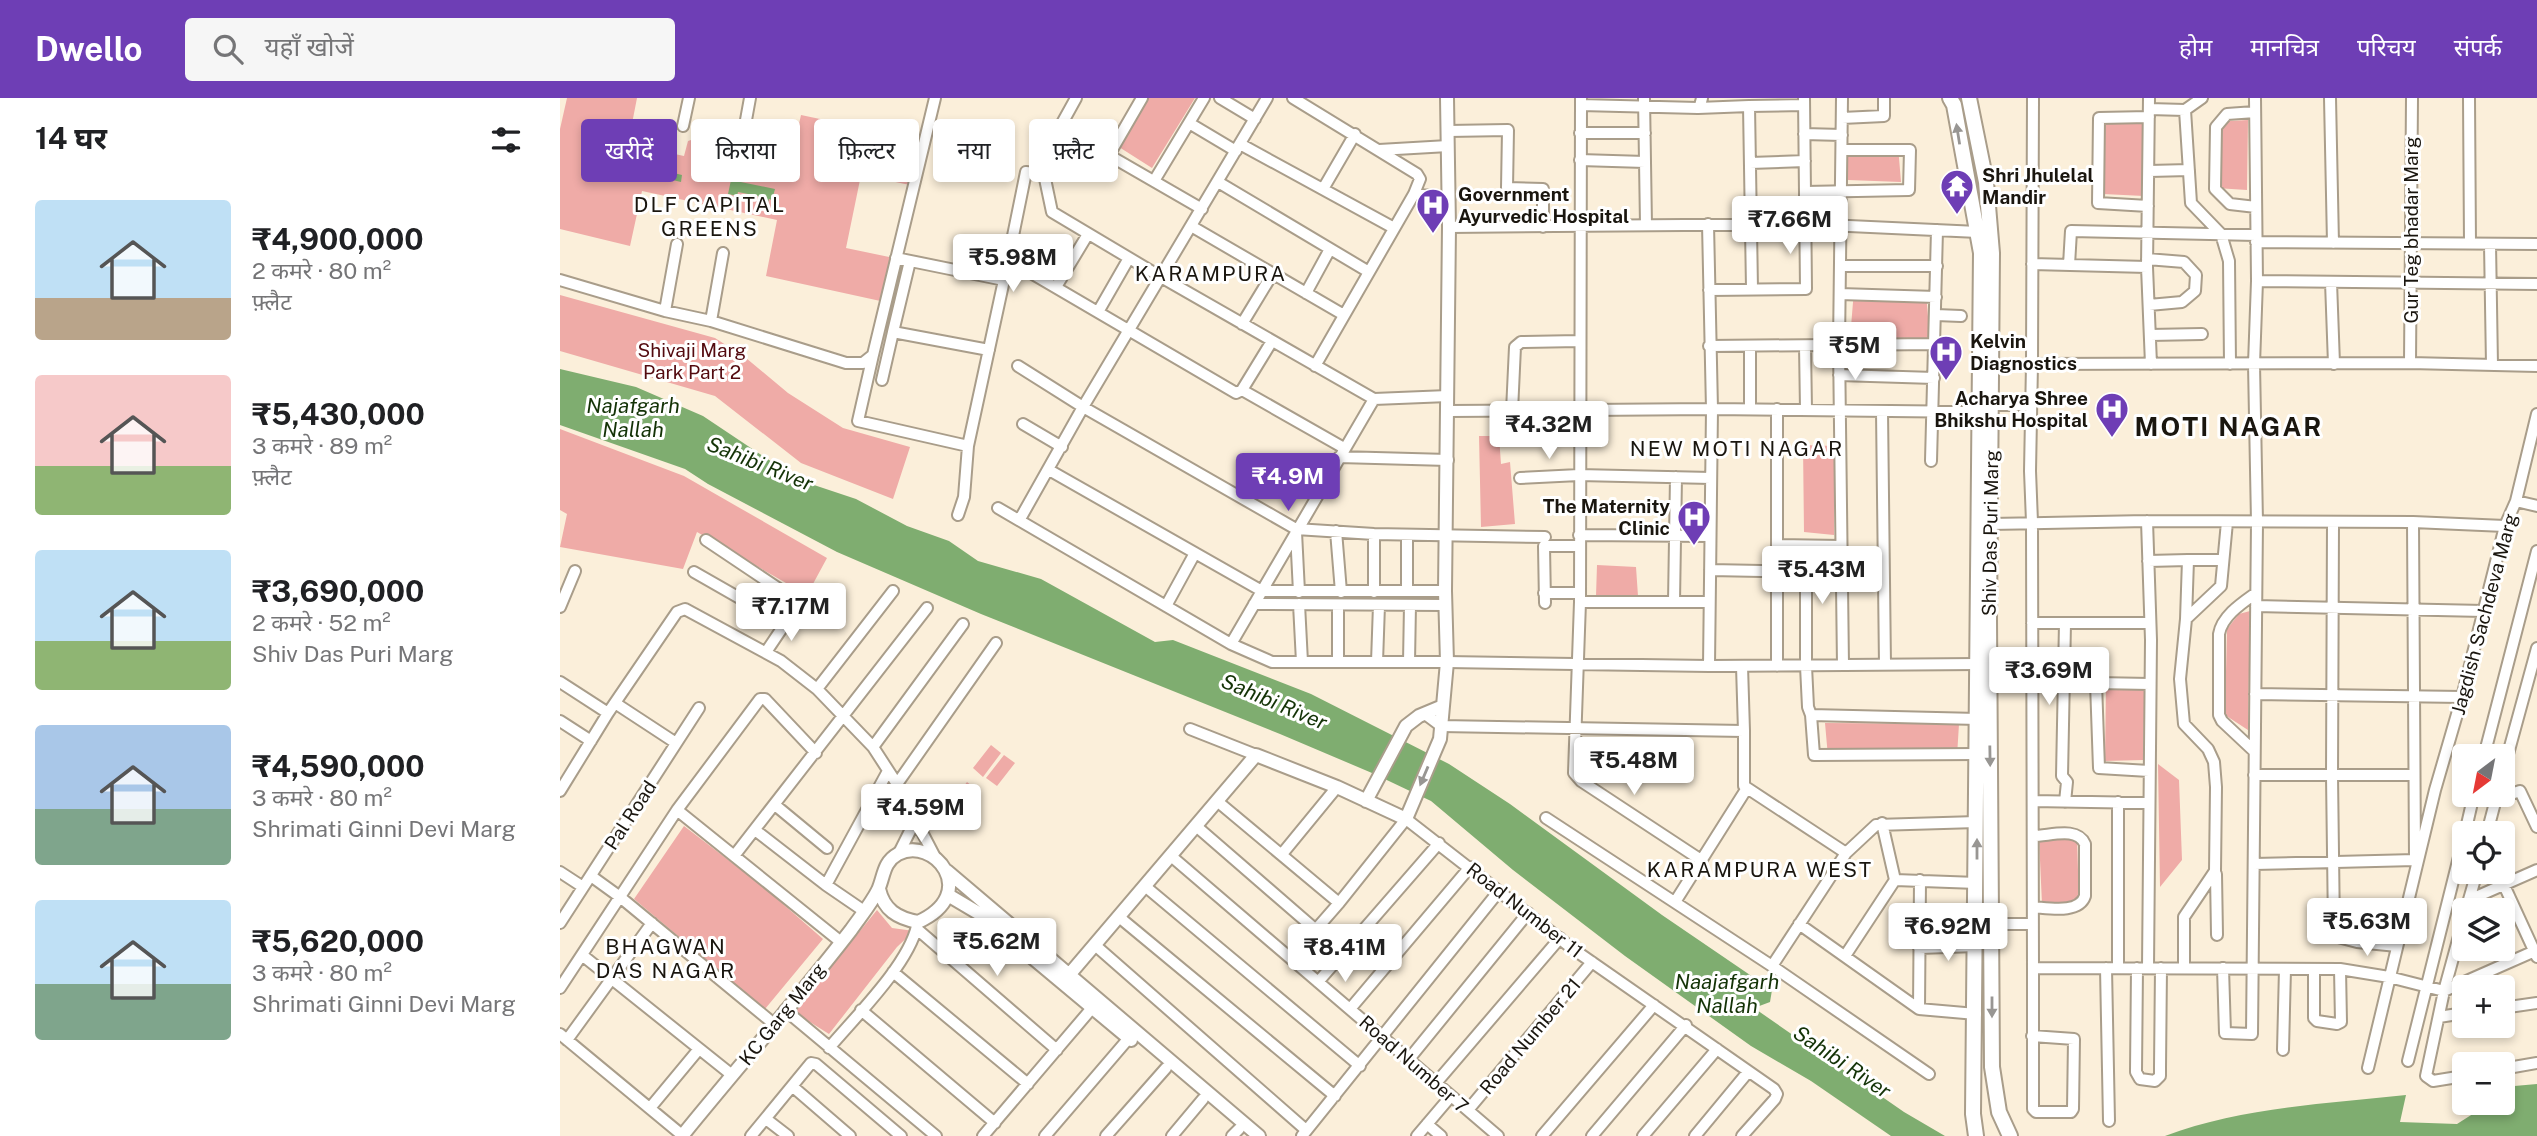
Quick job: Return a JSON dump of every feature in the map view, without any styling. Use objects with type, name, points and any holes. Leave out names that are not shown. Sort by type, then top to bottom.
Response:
[{"type":"main road","name":"Shiv Das Puri Marg","points":[[1960,100],[1966,182],[1981,253],[1990,524],[1992,1067],[1999,1112],[2010,1136]]},
{"type":"main road","name":"Shiv Das Puri Marg","points":[[1960,100],[1986,183],[1992,254],[1978,664],[1973,1114],[1976,1136]]},
{"type":"main road","points":[[1973,1114],[1999,1112]]},
{"type":"street","points":[[683,126],[689,98]]},
{"type":"street","points":[[746,119],[750,98]]},
{"type":"street","points":[[935,98],[858,421],[968,446]]},
{"type":"street","points":[[1064,119],[1076,98]]},
{"type":"street","points":[[1118,138],[1142,98]]},
{"type":"street","points":[[1154,181],[1204,98]]},
{"type":"street","points":[[1220,98],[1255,119]]},
{"type":"street","points":[[1020,519],[1083,407],[1267,98]]},
{"type":"street","points":[[1293,98],[1379,150],[1419,177],[1420,182],[1315,366]]},
{"type":"street","points":[[1291,958],[1339,903],[1407,815],[1440,739],[1447,662],[1445,591],[1448,536],[1450,227],[1447,98]]},
{"type":"street","points":[[1842,98],[1839,410],[1843,665]]},
{"type":"street","points":[[1842,118],[1884,116],[1884,98]]},
{"type":"street","points":[[2032,1036],[2074,1039],[2071,1112],[2033,1111],[2032,1036],[2032,522],[2030,471],[2033,98]]},
{"type":"street","points":[[2148,206],[2098,203],[2099,118],[2149,108],[2185,110],[2202,98]]},
{"type":"street","points":[[2223,968],[2225,1032],[2252,1034],[2257,522],[2254,364],[2257,281],[2255,98]]},
{"type":"street","points":[[2330,98],[2333,243]]},
{"type":"street","name":"Gur Teg bhadar Marg","points":[[2410,363],[2412,98]]},
{"type":"street","points":[[2469,98],[2470,243]]},
{"type":"street","points":[[1701,860],[1577,777],[1574,772],[1580,597],[1581,101],[1749,106],[1804,102],[1806,289],[1709,290]]},
{"type":"street","points":[[1644,102],[1646,225]]},
{"type":"street","points":[[1749,106],[1752,289]]},
{"type":"street","points":[[2149,108],[2147,263],[2151,364]]},
{"type":"street","points":[[2185,110],[2191,203],[2221,234],[2229,261],[2230,364]]},
{"type":"street","points":[[2255,112],[2227,114],[2216,127],[2215,189],[2230,204],[2256,207]]},
{"type":"street","points":[[1189,123],[1323,189],[1394,228]]},
{"type":"street","points":[[1448,131],[1508,130],[1507,188],[1543,189],[1543,227]]},
{"type":"street","points":[[1580,133],[1645,133]]},
{"type":"street","points":[[1323,189],[1354,134]]},
{"type":"street","points":[[1804,134],[1842,135]]},
{"type":"street","points":[[1379,150],[1448,146]]},
{"type":"street","points":[[1805,192],[1909,191],[1910,150],[1842,149]]},
{"type":"street","points":[[1580,160],[1645,162]]},
{"type":"street","points":[[1118,161],[1202,209]]},
{"type":"street","points":[[1750,163],[1805,161]]},
{"type":"street","points":[[2149,171],[2189,170]]},
{"type":"street","points":[[958,515],[964,497],[968,446],[1026,172],[1029,172]]},
{"type":"street","points":[[1046,182],[1052,212],[1374,399],[1448,396]]},
{"type":"street","points":[[1218,182],[1369,272]]},
{"type":"street","points":[[1414,194],[1448,198]]},
{"type":"street","points":[[1708,224],[1712,409],[1709,666]]},
{"type":"street","points":[[1450,227],[1806,224],[1978,232]]},
{"type":"street","points":[[1191,226],[1344,316]]},
{"type":"street","points":[[1931,461],[1937,230]]},
{"type":"street","points":[[2069,265],[2071,231],[2221,234],[2256,239],[2333,243],[2537,244]]},
{"type":"street","points":[[1056,287],[1088,234]]},
{"type":"street","points":[[665,311],[677,244]]},
{"type":"street","points":[[2490,244],[2492,365]]},
{"type":"street","points":[[1306,293],[1330,249]]},
{"type":"street","points":[[712,321],[723,253]]},
{"type":"street","points":[[896,258],[1004,280]]},
{"type":"street","points":[[1098,312],[1129,258]]},
{"type":"street","points":[[882,380],[910,261]]},
{"type":"street","points":[[2032,264],[2184,262],[2196,275],[2195,292],[2182,302],[2149,305]]},
{"type":"street","points":[[1840,266],[1937,266]]},
{"type":"street","points":[[1242,324],[1273,273]]},
{"type":"street","points":[[1031,274],[1236,393],[1242,390],[1272,341]]},
{"type":"street","points":[[560,280],[665,311],[712,321],[846,363],[863,363],[873,355]]},
{"type":"street","points":[[2257,281],[2537,284]]},
{"type":"street","points":[[2331,282],[2334,364]]},
{"type":"street","points":[[1839,294],[1936,297]]},
{"type":"street","points":[[1936,315],[1961,316]]},
{"type":"street","points":[[893,332],[989,350]]},
{"type":"street","points":[[2150,335],[2202,334]]},
{"type":"street","points":[[1512,411],[1514,347],[1521,342],[1580,341]]},
{"type":"street","points":[[1709,346],[1935,344]]},
{"type":"street","points":[[1750,346],[1750,409]]},
{"type":"street","points":[[1804,346],[1806,410]]},
{"type":"street","points":[[2032,364],[2410,363],[2537,366]]},
{"type":"street","points":[[1018,366],[1083,407],[1296,529],[1374,534],[1545,537]]},
{"type":"street","points":[[1839,375],[1934,378]]},
{"type":"street","points":[[1242,390],[1342,453],[1448,460]]},
{"type":"street","points":[[1231,644],[1374,399]]},
{"type":"street","points":[[1448,411],[1934,411],[2032,405]]},
{"type":"street","points":[[1777,410],[1777,666]]},
{"type":"street","points":[[1882,411],[1885,665]]},
{"type":"street","name":"Jagdish Sachdeva Marg","points":[[2368,1068],[2435,790],[2537,414]]},
{"type":"street","points":[[1023,424],[1062,447]]},
{"type":"street","points":[[1049,470],[1262,591],[1445,591]]},
{"type":"street","points":[[1520,478],[1580,475],[1711,478]]},
{"type":"street","points":[[1674,602],[1676,477]]},
{"type":"street","points":[[2515,501],[2537,506]]},
{"type":"street","points":[[998,508],[1231,644],[1265,661],[1709,666],[1978,664]]},
{"type":"street","points":[[2147,521],[2151,623],[2150,771],[2136,1072],[2140,1079],[2155,1081],[2160,1076],[2161,968]]},
{"type":"street","points":[[1990,524],[2147,521],[2413,522],[2505,526]]},
{"type":"street","points":[[2186,619],[2221,586],[2227,522]]},
{"type":"street","points":[[2333,522],[2334,929],[2338,937],[2397,946]]},
{"type":"street","points":[[2413,522],[2415,876]]},
{"type":"street","points":[[1296,529],[1299,592]]},
{"type":"street","points":[[1336,531],[1341,593]]},
{"type":"street","points":[[1374,534],[1374,592]]},
{"type":"street","points":[[1407,535],[1407,592]]},
{"type":"street","points":[[1709,602],[1545,598],[1544,546],[1579,541],[1710,536]]},
{"type":"street","points":[[706,540],[797,601],[797,606],[766,652]]},
{"type":"street","points":[[1777,545],[1842,546]]},
{"type":"street","points":[[1806,545],[1806,666],[1814,755],[1977,754]]},
{"type":"street","points":[[2487,744],[2537,551]]},
{"type":"street","points":[[1166,606],[1195,553]]},
{"type":"street","points":[[2188,560],[2180,679],[2184,724],[2208,749],[2214,762],[2217,935]]},
{"type":"street","points":[[2148,561],[2223,560]]},
{"type":"street","points":[[1710,570],[1762,570]]},
{"type":"street","points":[[560,607],[575,571]]},
{"type":"street","points":[[694,572],[785,624]]},
{"type":"street","points":[[817,689],[893,591]]},
{"type":"street","points":[[2254,751],[2219,715],[2219,634],[2223,622],[2256,593]]},
{"type":"street","points":[[1254,604],[1446,605]]},
{"type":"street","points":[[1299,604],[1303,662]]},
{"type":"street","points":[[1338,605],[1338,662]]},
{"type":"street","points":[[1377,662],[1379,605]]},
{"type":"street","points":[[1409,662],[1410,605]]},
{"type":"street","points":[[2256,606],[2484,611]]},
{"type":"street","points":[[734,856],[927,608]]},
{"type":"street","points":[[560,792],[608,713],[680,609],[689,610],[766,652],[817,689],[873,747],[897,785],[949,883],[948,895],[938,912],[917,926],[915,939],[893,972],[830,1048]]},
{"type":"street","points":[[2032,623],[2151,623]]},
{"type":"street","points":[[2065,623],[2062,776],[2067,782],[2065,802]]},
{"type":"street","points":[[873,747],[963,624]]},
{"type":"street","points":[[897,785],[996,643]]},
{"type":"street","points":[[2511,744],[2537,648]]},
{"type":"street","points":[[1742,666],[1744,786],[1846,853]]},
{"type":"street","points":[[560,682],[608,713]]},
{"type":"street","points":[[2150,684],[2096,683],[2099,768],[2150,771]]},
{"type":"street","points":[[2255,694],[2462,696]]},
{"type":"street","points":[[560,989],[677,810],[760,699],[765,699],[816,753]]},
{"type":"street","points":[[615,703],[676,743]]},
{"type":"street","points":[[1368,797],[1406,726],[1443,706]]},
{"type":"street","name":"Pal Road","points":[[560,923],[699,708]]},
{"type":"street","points":[[1425,714],[1441,726],[1744,731]]},
{"type":"street","points":[[1811,715],[1978,719]]},
{"type":"street","points":[[560,721],[591,741]]},
{"type":"street","points":[[1066,978],[1256,755],[1190,729]]},
{"type":"street","name":"Road Number 11","points":[[1256,755],[1368,797],[1407,815],[1439,844],[1592,962],[1769,1085],[1777,1094],[1775,1099],[1742,1136]]},
{"type":"street","points":[[826,885],[888,771]]},
{"type":"street","points":[[2254,775],[2414,775]]},
{"type":"street","points":[[1282,854],[1337,786]]},
{"type":"street","points":[[1675,902],[1747,788]]},
{"type":"street","points":[[2515,792],[2520,791],[2537,827]]},
{"type":"street","points":[[1217,801],[1339,903]]},
{"type":"street","points":[[2033,802],[2149,803]]},
{"type":"street","points":[[2118,802],[2118,968]]},
{"type":"street","points":[[775,805],[827,848]]},
{"type":"street","points":[[677,810],[841,943]]},
{"type":"street","points":[[1546,818],[1772,966],[1928,1074]]},
{"type":"street","points":[[915,821],[899,853],[886,866],[879,889],[888,909],[897,917],[917,926],[1057,1050]]},
{"type":"street","points":[[1772,966],[1846,853],[1871,828],[1882,823],[1977,822]]},
{"type":"street","points":[[1845,956],[1895,880],[1882,823]]},
{"type":"street","points":[[1196,826],[1316,930]]},
{"type":"street","points":[[755,830],[863,913],[888,909]]},
{"type":"street","points":[[2033,836],[2073,833],[2079,835],[2085,844],[2083,903],[2077,907],[2033,907]]},
{"type":"street","points":[[1318,982],[1439,844]]},
{"type":"street","points":[[899,853],[920,852],[940,864],[1066,978],[1259,1136]]},
{"type":"street","name":"Road Number 7","points":[[1171,856],[1498,1136]]},
{"type":"street","points":[[2254,864],[2415,860]]},
{"type":"street","points":[[1350,1009],[1470,867]]},
{"type":"street","points":[[2515,879],[2537,870]]},
{"type":"street","points":[[2184,968],[2184,917],[2216,871]]},
{"type":"street","points":[[560,872],[583,887]]},
{"type":"street","points":[[590,876],[620,897],[774,1024]]},
{"type":"street","points":[[1895,880],[1976,883]]},
{"type":"street","points":[[1919,1009],[1920,880]]},
{"type":"street","points":[[2408,1061],[2452,884]]},
{"type":"street","points":[[2033,968],[2340,969],[2427,985],[2444,991],[2536,953],[2504,884],[2480,898]]},
{"type":"street","points":[[1146,887],[1360,1066]]},
{"type":"street","name":"KC Garg Marg","points":[[682,1135],[841,943],[879,889]]},
{"type":"street","points":[[1096,946],[1304,1133],[1499,891]]},
{"type":"street","points":[[948,895],[979,914],[1066,978],[1092,1008],[1203,1099],[1239,1134]]},
{"type":"street","points":[[1409,1059],[1528,913]]},
{"type":"street","points":[[1119,917],[1335,1096]]},
{"type":"street","points":[[652,923],[612,978],[563,1037],[682,1135]]},
{"type":"street","points":[[1799,924],[1919,1009],[1976,1014]]},
{"type":"street","points":[[1992,924],[2033,924]]},
{"type":"street","points":[[1436,1083],[1560,938]]},
{"type":"street","points":[[1919,948],[1976,946]]},
{"type":"street","points":[[582,955],[732,1075]]},
{"type":"street","points":[[2452,961],[2426,1076],[2432,1081],[2452,1078]]},
{"type":"street","name":"Road Number 21","points":[[1468,1110],[1592,962]]},
{"type":"street","points":[[2106,968],[2109,1121]]},
{"type":"street","points":[[2283,1050],[2285,969]]},
{"type":"street","points":[[2314,970],[2314,1018],[2317,1021],[2337,1024],[2341,1022],[2340,969]]},
{"type":"street","points":[[893,972],[1028,1084]]},
{"type":"street","points":[[2515,1006],[2537,1003]]},
{"type":"street","points":[[1542,1136],[1654,1005]]},
{"type":"street","points":[[983,1136],[1092,1008]]},
{"type":"street","points":[[785,1010],[936,1136]]},
{"type":"street","points":[[861,1010],[995,1123]]},
{"type":"street","points":[[2439,1017],[2452,1015]]},
{"type":"street","points":[[1592,1136],[1686,1025]]},
{"type":"street","points":[[1045,1136],[1129,1038]]},
{"type":"street","points":[[649,1108],[699,1049]]},
{"type":"street","points":[[1643,1136],[1717,1049]]},
{"type":"street","points":[[2515,1067],[2537,1063]]},
{"type":"street","points":[[751,1136],[808,1064],[817,1064],[901,1136]]},
{"type":"street","points":[[1106,1136],[1166,1068]]},
{"type":"street","points":[[1695,1136],[1748,1072]]},
{"type":"street","points":[[792,1086],[850,1136]]},
{"type":"street","points":[[1417,1136],[1451,1096]]},
{"type":"street","points":[[1172,1136],[1203,1099]]},
{"type":"street","points":[[766,1119],[788,1136]]},
{"type":"street","points":[[1427,1124],[1441,1136]]},
{"type":"green space","points":[[567,98],[637,98],[633,119],[581,119],[581,182],[677,182],[677,154],[684,156],[688,141],[691,140],[691,182],[800,182],[801,115],[820,119],[814,119],[814,182],[860,182],[846,248],[894,258],[885,302],[766,276],[777,220],[642,191],[630,246],[560,229],[560,129]]},
{"type":"green space","points":[[1148,98],[1195,98],[1152,168],[1119,147]]},
{"type":"green space","points":[[2143,118],[2144,196],[2103,194],[2100,121]]},
{"type":"green space","points":[[2248,120],[2247,190],[2216,188],[2213,122]]},
{"type":"green space","points":[[1847,146],[1898,146],[1901,182],[1848,180]]},
{"type":"green space","points":[[1854,290],[1926,293],[1930,340],[1850,339]]},
{"type":"green space","name":"Shivaji Marg Park Part 2","points":[[560,295],[715,338],[746,358],[788,393],[843,428],[910,447],[893,499],[801,463],[715,396],[560,351]]},
{"type":"green space","points":[[560,429],[684,476],[827,558],[807,595],[697,532],[683,569],[560,547],[567,514],[560,510]]},
{"type":"green space","points":[[1479,436],[1499,436],[1501,464],[1510,462],[1515,524],[1481,527]]},
{"type":"green space","points":[[1803,445],[1834,446],[1834,535],[1804,532]]},
{"type":"green space","points":[[1597,565],[1636,567],[1638,596],[1596,596]]},
{"type":"green space","points":[[2250,611],[2248,730],[2225,715],[2227,629],[2239,614]]},
{"type":"green space","points":[[2145,680],[2143,760],[2105,761],[2106,683]]},
{"type":"green space","points":[[1825,723],[1959,724],[1957,756],[1828,757]]},
{"type":"green space","points":[[991,745],[1001,753],[983,777],[973,768]]},
{"type":"green space","points":[[1004,755],[1015,763],[997,786],[986,778]]},
{"type":"green space","points":[[2158,764],[2179,780],[2182,860],[2160,887]]},
{"type":"green space","points":[[967,782],[978,791],[960,814],[949,806]]},
{"type":"green space","points":[[684,826],[761,885],[823,939],[765,1009],[634,899]]},
{"type":"green space","points":[[2077,837],[2079,903],[2042,904],[2039,838]]},
{"type":"green space","points":[[877,910],[892,928],[914,931],[897,947],[829,1034],[794,1012]]},
{"type":"water","points":[[677,174],[682,175],[681,182],[677,181]]},
{"type":"water","points":[[731,182],[775,189],[772,200],[769,199],[768,203],[758,201],[758,196],[738,192],[737,196],[728,194]]},
{"type":"water","name":"Naajafgarh Nallah","points":[[560,369],[636,387],[703,416],[799,480],[856,499],[907,526],[949,541],[978,561],[1041,579],[1155,642],[1173,640],[1311,694],[1449,764],[1510,804],[1662,915],[1772,990],[1770,1002],[1754,1008],[1904,1112],[1945,1136],[1891,1136],[1811,1081],[1751,1046],[1625,956],[1513,870],[1431,801],[1280,734],[981,614],[837,552],[708,484],[685,469],[560,425]]},
{"type":"water","points":[[2537,1084],[2537,1136],[2165,1136],[2194,1126],[2254,1113],[2406,1095],[2400,1122],[2457,1124],[2471,1115],[2515,1115],[2515,1086]]},
{"type":"place","name":"Shri Jhulelal Mandir","points":[[1957,216]]},
{"type":"place","name":"Government Ayurvedic Hospital","points":[[1433,235]]},
{"type":"place","name":"Kelvin Diagnostics","points":[[1946,382]]},
{"type":"place","name":"Acharya Shree Bhikshu Hospital","points":[[2112,439]]},
{"type":"place","name":"The Maternity Clinic","points":[[1694,547]]},
{"type":"district","name":"DLF CAPITAL GREENS","points":[[710,217]]},
{"type":"district","name":"KARAMPURA","points":[[1211,274]]},
{"type":"district","name":"MOTI NAGAR","points":[[2229,427]]},
{"type":"district","name":"NEW MOTI NAGAR","points":[[1737,449]]},
{"type":"district","name":"KARAMPURA WEST","points":[[1760,870]]},
{"type":"district","name":"BHAGWAN DAS NAGAR","points":[[666,959]]},
{"type":"water label","name":"Najafgarh Nallah","points":[[633,418]]},
{"type":"water label","name":"Sahibi River","points":[[760,464]]},
{"type":"water label","name":"Sahibi River","points":[[1274,702]]},
{"type":"water label","name":"Sahibi River","points":[[1842,1062]]}]
